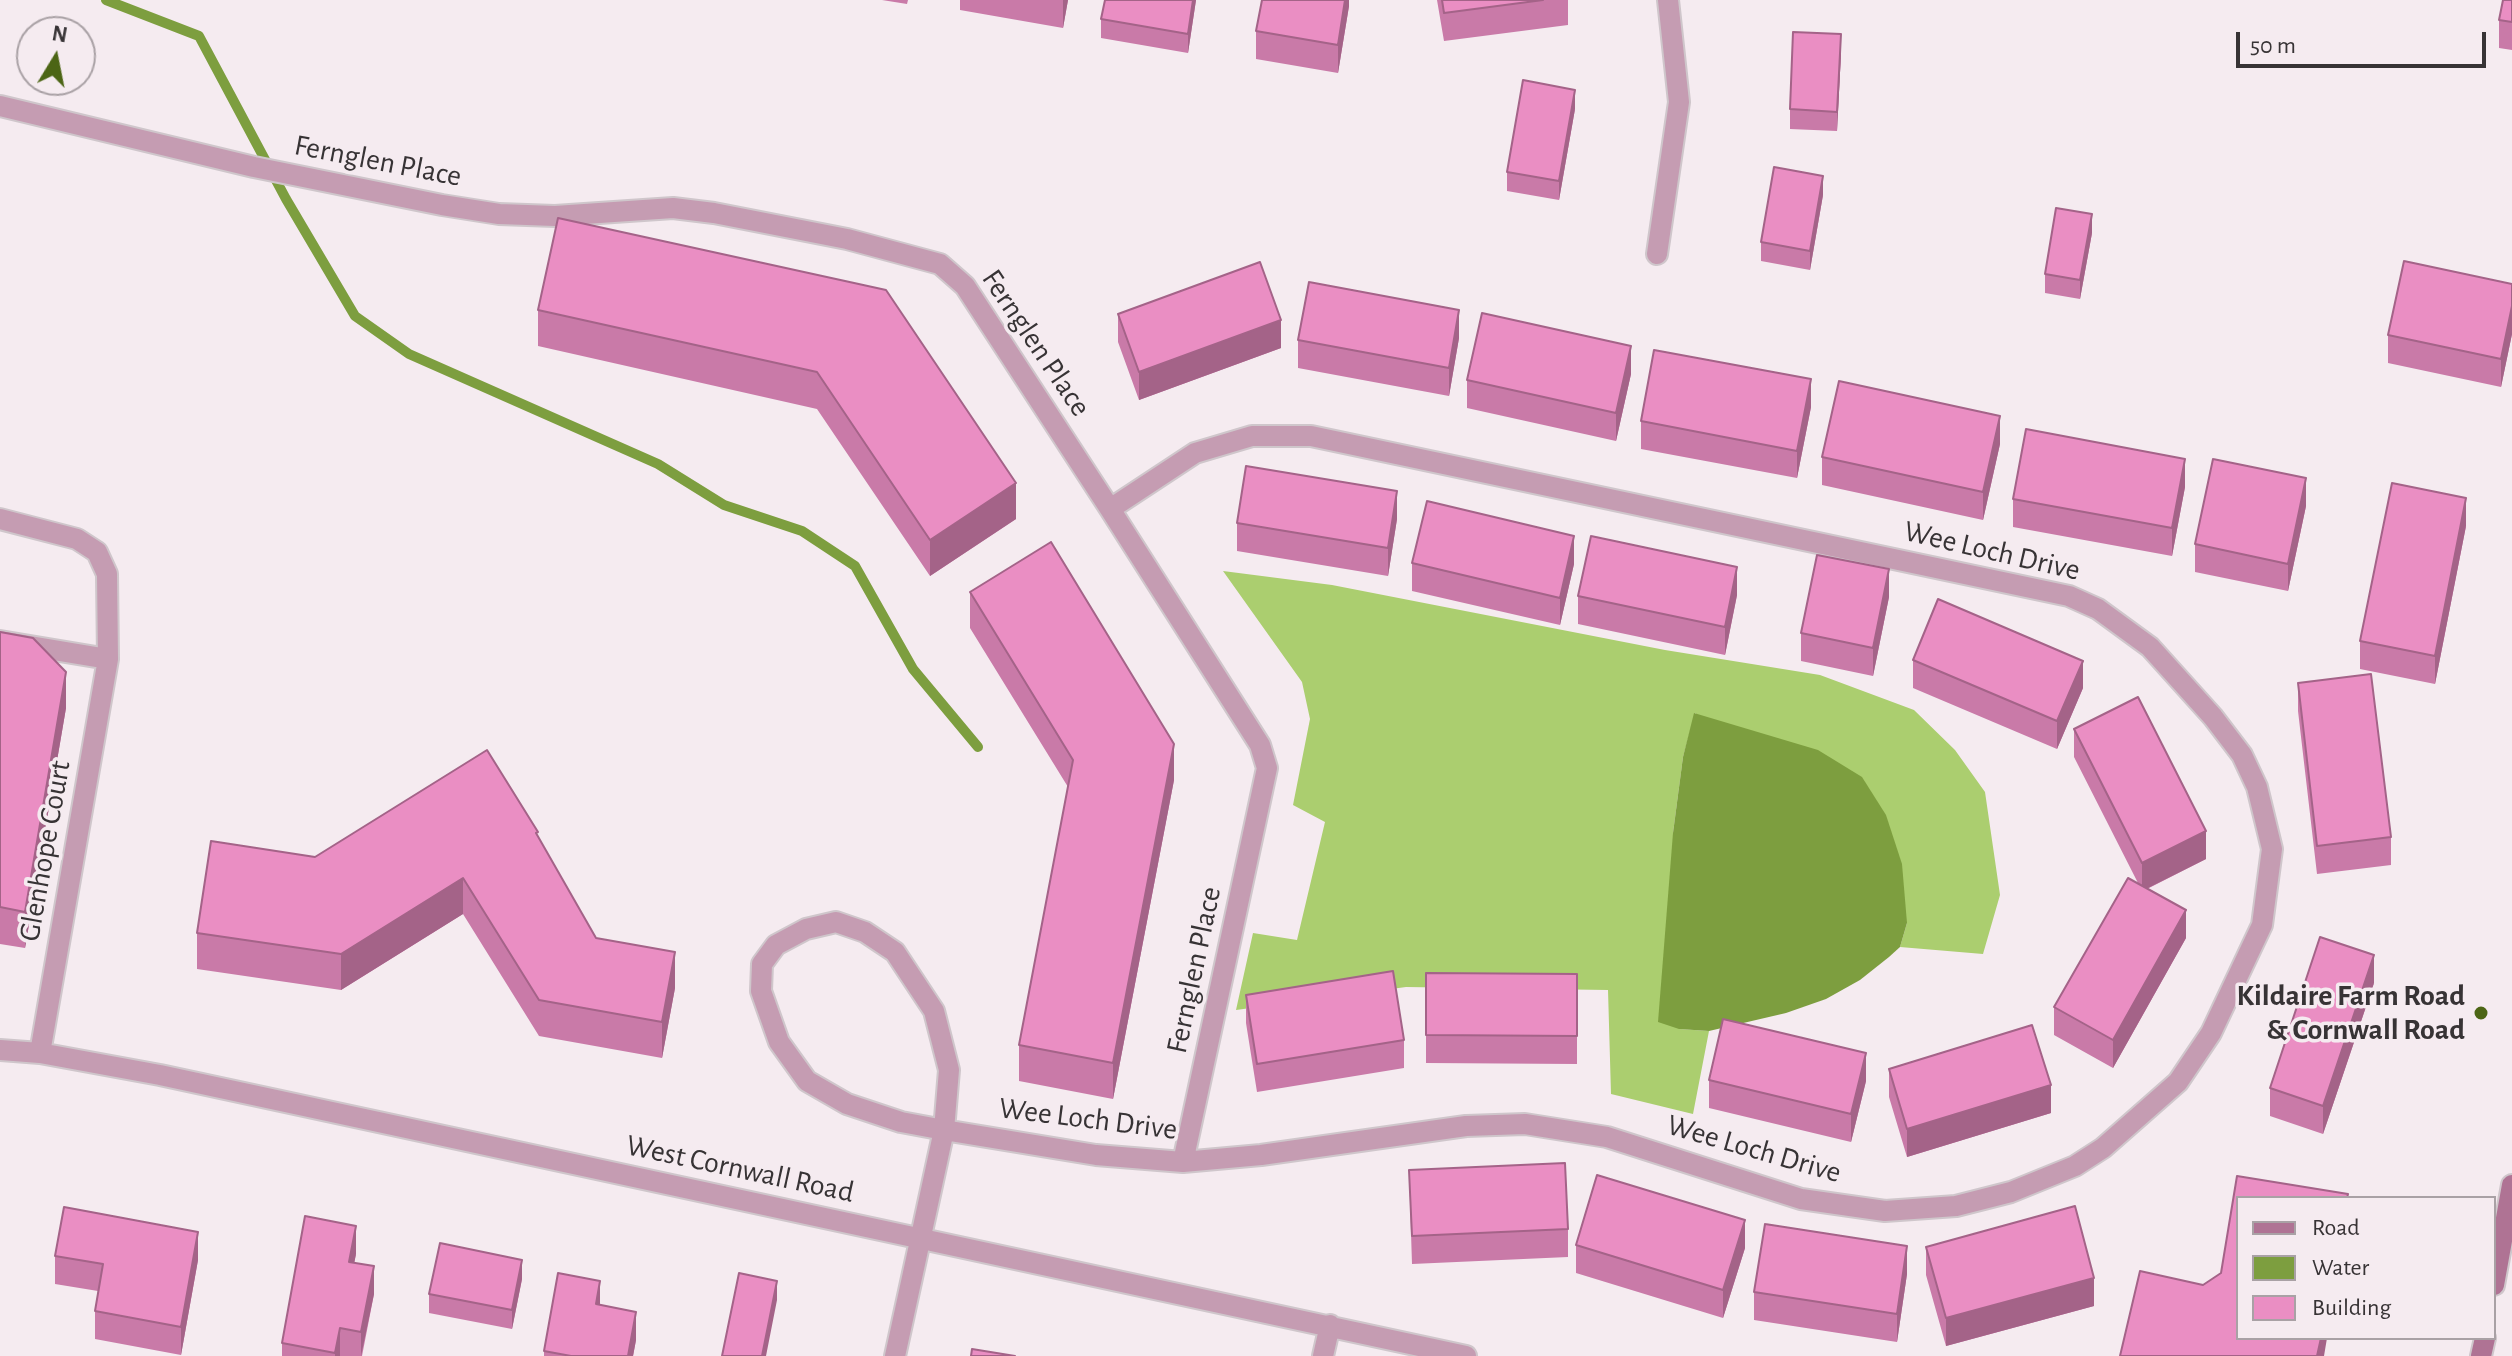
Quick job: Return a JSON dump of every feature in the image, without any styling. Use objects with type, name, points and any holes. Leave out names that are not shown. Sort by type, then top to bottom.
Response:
[{"type":"main road","points":[[2496,1274],[2512,1185]]},
{"type":"street","points":[[1657,254],[1679,102],[1668,0]]},
{"type":"street","name":"Fernglen Place","points":[[0,106],[254,167],[499,214],[541,216],[673,208],[714,213],[847,239],[940,264],[965,286],[1260,745],[1267,768],[1183,1162]]},
{"type":"street","name":"Wee Loch Drive","points":[[944,1130],[949,1070],[934,1011],[895,952],[865,932],[836,922],[806,929],[776,945],[762,964],[761,991],[779,1042],[807,1081],[847,1104],[901,1122],[944,1130],[1096,1155],[1183,1162],[1261,1155],[1466,1126],[1525,1124],[1607,1137],[1801,1199],[1843,1207],[1918,1210],[1956,1206],[2011,1192],[2075,1166],[2103,1148],[2178,1082],[2211,1033],[2262,925],[2272,849],[2257,787],[2242,755],[2213,717],[2150,647],[2098,609],[2069,596],[1311,436],[1252,436],[1195,453],[1110,509]]},
{"type":"street","name":"Glenhope Court","points":[[0,519],[77,539],[97,552],[107,574],[108,659],[40,1053]]},
{"type":"street","points":[[0,641],[108,659]]},
{"type":"street","name":"West Cornwall Road","points":[[0,1050],[40,1053],[919,1236],[1466,1356]]},
{"type":"street","points":[[895,1356],[944,1130]]},
{"type":"street","points":[[1323,1356],[1330,1325]]},
{"type":"shaded area","points":[[1223,571],[1332,585],[1665,650],[1820,675],[1914,710],[1955,750],[1985,792],[2000,895],[1983,954],[1900,947],[1907,923],[1695,713],[1683,757],[1673,833],[1679,1029],[1709,1031],[1693,1114],[1611,1094],[1608,990],[1406,987],[1236,1010],[1253,933],[1297,940],[1325,822],[1293,805],[1310,719],[1302,682]]},
{"type":"water","points":[[1694,713],[1818,750],[1862,777],[1886,815],[1902,864],[1907,923],[1900,947],[1860,980],[1826,999],[1786,1013],[1709,1031],[1679,1029],[1658,1022],[1673,833],[1683,757]]},
{"type":"building","points":[[1105,0],[1193,0],[1188,34],[1101,19]]},
{"type":"building","points":[[1262,0],[1345,0],[1338,45],[1256,31]]},
{"type":"building","points":[[1442,0],[1543,0],[1444,13]]},
{"type":"building","points":[[2503,0],[2512,0],[2512,22],[2499,20]]},
{"type":"building","points":[[1793,32],[1841,34],[1837,112],[1790,109]]},
{"type":"building","points":[[1523,80],[1575,90],[1559,181],[1507,172]]},
{"type":"building","points":[[1774,167],[1823,176],[1810,251],[1761,242]]},
{"type":"building","points":[[2056,208],[2092,214],[2080,280],[2045,274]]},
{"type":"building","points":[[558,218],[886,290],[1016,483],[930,540],[817,372],[538,310]]},
{"type":"building","points":[[2404,261],[2512,284],[2512,306],[2501,359],[2388,335]]},
{"type":"building","points":[[1260,262],[1281,320],[1139,372],[1118,314]]},
{"type":"building","points":[[1309,282],[1459,310],[1449,368],[1298,340]]},
{"type":"building","points":[[1482,313],[1631,346],[1616,413],[1467,380]]},
{"type":"building","points":[[1654,350],[1811,379],[1797,451],[1641,421]]},
{"type":"building","points":[[1839,381],[2000,416],[1983,492],[1822,457]]},
{"type":"building","points":[[2026,429],[2185,459],[2172,528],[2013,499]]},
{"type":"building","points":[[2213,459],[2306,478],[2288,564],[2195,544]]},
{"type":"building","points":[[1246,466],[1397,491],[1388,548],[1237,523]]},
{"type":"building","points":[[2392,483],[2466,498],[2435,656],[2360,641]]},
{"type":"building","points":[[1427,501],[1574,536],[1560,598],[1412,563]]},
{"type":"building","points":[[1591,536],[1737,567],[1725,627],[1578,596]]},
{"type":"building","points":[[1051,542],[1174,744],[1113,1063],[1019,1045],[1073,760],[970,592]]},
{"type":"building","points":[[1817,555],[1889,569],[1873,648],[1801,633]]},
{"type":"building","points":[[1938,599],[2083,661],[2057,721],[1913,660]]},
{"type":"building","points":[[0,632],[33,638],[66,672],[25,912],[0,907]]},
{"type":"building","points":[[2371,674],[2391,837],[2317,846],[2298,683]]},
{"type":"building","points":[[2138,697],[2206,831],[2142,863],[2074,729]]},
{"type":"building","points":[[487,750],[538,832],[596,938],[675,952],[662,1022],[539,1000],[463,878],[341,954],[197,933],[211,841],[315,857]]},
{"type":"building","points":[[2128,878],[2186,910],[2113,1040],[2054,1007]]},
{"type":"building","points":[[2320,937],[2374,955],[2323,1106],[2270,1088]]},
{"type":"building","points":[[1393,971],[1404,1040],[1257,1064],[1246,995]]},
{"type":"building","points":[[1426,973],[1577,974],[1577,1036],[1426,1035]]},
{"type":"building","points":[[1723,1019],[1866,1053],[1851,1114],[1709,1080]]},
{"type":"building","points":[[2032,1025],[2051,1085],[1907,1129],[1889,1069]]},
{"type":"building","points":[[1565,1163],[1568,1229],[1412,1236],[1409,1170]]},
{"type":"building","points":[[1597,1175],[1745,1220],[1723,1290],[1576,1245]]},
{"type":"building","points":[[2237,1176],[2348,1194],[2236,1196],[2236,1340],[2321,1340],[2317,1356],[2120,1356],[2140,1271],[2203,1285],[2221,1273]]},
{"type":"building","points":[[2075,1206],[2094,1278],[1946,1318],[1926,1247]]},
{"type":"building","points":[[64,1207],[198,1232],[181,1327],[95,1311],[103,1264],[55,1256]]},
{"type":"building","points":[[305,1216],[356,1226],[349,1262],[374,1266],[361,1332],[340,1328],[335,1353],[282,1343]]},
{"type":"building","points":[[1765,1224],[1907,1246],[1897,1314],[1754,1292]]},
{"type":"building","points":[[440,1243],[522,1260],[512,1310],[429,1294]]},
{"type":"building","points":[[558,1273],[600,1281],[596,1304],[636,1312],[628,1356],[571,1356],[544,1351]]},
{"type":"building","points":[[739,1273],[777,1281],[762,1356],[722,1356]]},
{"type":"building","points":[[972,1349],[1015,1356],[971,1356]]},
{"type":"waterway","points":[[106,0],[199,36],[286,199],[355,316],[409,354],[658,464],[724,505],[802,531],[855,566],[913,669],[978,747]]},
{"type":"place","name":"Kildaire Farm Road & Cornwall Road","points":[[2481,1013]]}]
